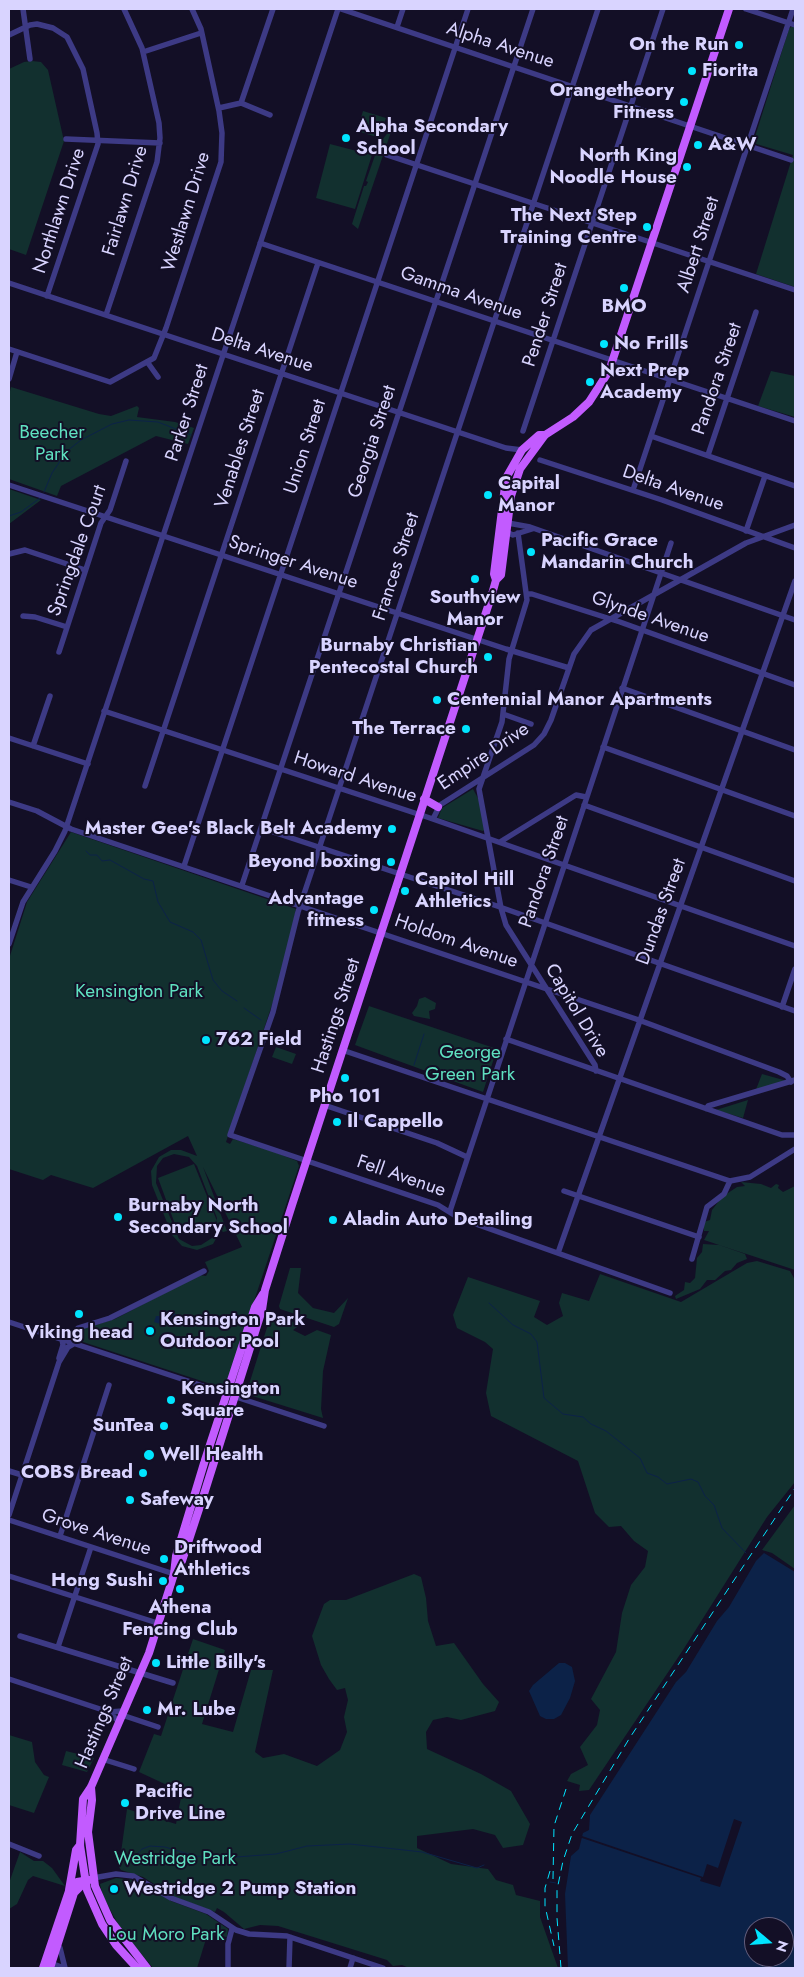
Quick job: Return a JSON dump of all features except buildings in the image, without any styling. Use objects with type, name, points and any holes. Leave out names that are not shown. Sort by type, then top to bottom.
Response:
[{"type":"main road","name":"Hastings Street","points":[[175,1570],[182,1561],[235,1397],[262,1310],[265,1290],[324,1105],[476,640],[496,580],[500,575],[511,496],[520,469],[545,435],[574,417],[589,402],[604,382],[652,244],[729,9]]},
{"type":"main road","name":"Hastings Street","points":[[496,580],[494,574],[503,488],[515,459],[522,450],[539,435],[545,435]]},
{"type":"main road","points":[[424,799],[438,807]]},
{"type":"main road","name":"Hastings Street","points":[[90,1880],[80,1845],[83,1799],[91,1787],[141,1673],[175,1570],[176,1556],[182,1535],[255,1307],[265,1290]]},
{"type":"main road","name":"Hastings Street","points":[[90,1880],[88,1832],[92,1800],[91,1787]]},
{"type":"main road","points":[[48,1965],[69,1891],[76,1850],[80,1845]]},
{"type":"main road","points":[[69,1891],[77,1882],[90,1880]]},
{"type":"main road","points":[[48,1965],[74,1893],[90,1880]]},
{"type":"main road","points":[[90,1880],[87,1890],[102,1924],[137,1968]]},
{"type":"main road","points":[[90,1880],[110,1920],[147,1968]]},
{"type":"street","points":[[23,9],[24,27],[30,59]]},
{"type":"street","name":"Fairlawn Drive","points":[[106,315],[157,162],[160,143],[159,123],[143,52],[124,9]]},
{"type":"street","name":"Westlawn Drive","points":[[148,362],[154,358],[163,334],[219,171],[222,133],[219,108],[202,33],[192,9]]},
{"type":"street","points":[[241,104],[273,9]]},
{"type":"street","name":"Alpha Avenue","points":[[340,9],[791,160]]},
{"type":"street","name":"Parker Street","points":[[9,944],[23,902],[55,851],[66,827],[260,243],[340,9]]},
{"type":"street","points":[[397,27],[403,9]]},
{"type":"street","name":"Union Street","points":[[184,866],[468,9]]},
{"type":"street","name":"Georgia Street","points":[[242,885],[533,9]]},
{"type":"street","name":"Frances Street","points":[[230,1135],[273,1012],[300,905],[598,9]]},
{"type":"street","name":"Pender Street","points":[[523,431],[663,9]]},
{"type":"street","points":[[746,9],[795,25]]},
{"type":"street","name":"Albert Street","points":[[633,490],[793,9]]},
{"type":"street","name":"Northlawn Drive","points":[[24,27],[45,25],[61,32],[70,42],[83,69],[98,140],[47,296]]},
{"type":"street","points":[[9,35],[24,27]]},
{"type":"street","points":[[143,52],[202,33]]},
{"type":"street","points":[[219,108],[241,104],[270,115]]},
{"type":"street","points":[[66,139],[160,143]]},
{"type":"street","points":[[387,155],[795,290]]},
{"type":"street","name":"Gamma Avenue","points":[[260,243],[795,421]]},
{"type":"street","name":"Venables Street","points":[[145,786],[318,262]]},
{"type":"street","name":"Delta Avenue","points":[[9,282],[506,448],[522,450]]},
{"type":"street","name":"Pandora Street","points":[[708,455],[756,312]]},
{"type":"street","points":[[9,349],[112,382],[148,362],[158,377]]},
{"type":"street","points":[[9,379],[17,352]]},
{"type":"street","points":[[651,436],[795,486]]},
{"type":"street","points":[[506,448],[515,459]]},
{"type":"street","name":"Delta Avenue","points":[[540,460],[633,490],[795,548]]},
{"type":"street","name":"Springdale Court","points":[[59,652],[85,570],[110,510],[126,461]]},
{"type":"street","points":[[746,531],[765,476]]},
{"type":"street","name":"Springer Avenue","points":[[9,484],[476,640],[569,668]]},
{"type":"street","points":[[508,523],[532,529],[662,572],[795,620]]},
{"type":"street","name":"Empire Drive","points":[[433,819],[438,807],[534,745],[544,734],[551,720],[569,668],[581,642],[591,630],[741,546],[762,536],[795,525]]},
{"type":"street","points":[[499,527],[507,533],[518,533],[532,529]]},
{"type":"street","name":"Capitol Drive","points":[[518,533],[527,594],[526,604],[511,650],[503,714],[479,788],[501,908],[506,925],[594,1062],[596,1071]]},
{"type":"street","name":"Pandora Street","points":[[450,1211],[524,981],[671,543]]},
{"type":"street","points":[[9,554],[25,550],[85,570]]},
{"type":"street","points":[[696,571],[695,580],[699,585]]},
{"type":"street","name":"Dundas Street","points":[[558,1253],[795,581]]},
{"type":"street","name":"Glynde Avenue","points":[[527,594],[610,619],[795,685]]},
{"type":"street","points":[[23,616],[34,617],[67,627]]},
{"type":"street","points":[[622,688],[795,750]]},
{"type":"street","points":[[33,746],[50,696]]},
{"type":"street","name":"Howard Avenue","points":[[104,711],[433,819],[795,946]]},
{"type":"street","points":[[503,714],[531,724]]},
{"type":"street","points":[[9,738],[88,764]]},
{"type":"street","points":[[603,747],[795,816]]},
{"type":"street","points":[[500,842],[576,795],[586,797]]},
{"type":"street","name":"Holdom Avenue","points":[[9,802],[37,811],[66,827],[547,988],[779,1072],[793,1081]]},
{"type":"street","points":[[584,805],[795,881]]},
{"type":"street","points":[[261,828],[544,922],[795,1011]]},
{"type":"street","points":[[9,880],[31,887]]},
{"type":"street","points":[[782,1007],[795,969]]},
{"type":"street","points":[[506,1039],[618,1080],[782,1135],[795,1135]]},
{"type":"street","points":[[342,1050],[730,1181],[750,1177],[795,1150]]},
{"type":"street","points":[[707,1109],[708,1106],[793,1081]]},
{"type":"street","points":[[324,1105],[437,1144],[467,1157]]},
{"type":"street","name":"Fell Avenue","points":[[230,1135],[438,1205],[459,1218],[670,1292]]},
{"type":"street","points":[[692,1259],[707,1207],[724,1194],[730,1181]]},
{"type":"street","points":[[564,1191],[699,1237]]},
{"type":"street","points":[[59,1362],[68,1347],[73,1343],[78,1328],[110,1318],[204,1271]]},
{"type":"street","points":[[9,1323],[324,1426]]},
{"type":"street","points":[[9,1515],[59,1362],[63,1345],[62,1339]]},
{"type":"street","points":[[60,1536],[109,1385]]},
{"type":"street","points":[[9,1471],[22,1475]]},
{"type":"street","name":"Grove Avenue","points":[[9,1520],[92,1547],[175,1570]]},
{"type":"street","points":[[58,1647],[92,1547]]},
{"type":"street","points":[[9,1576],[189,1633]]},
{"type":"street","points":[[20,1636],[173,1683]]},
{"type":"street","points":[[9,1679],[158,1727]]},
{"type":"street","points":[[109,1712],[121,1716]]},
{"type":"street","points":[[102,1759],[134,1769]]},
{"type":"street","points":[[9,1844],[39,1856]]},
{"type":"street","points":[[90,1880],[120,1874],[137,1877],[171,1898],[209,1912],[232,1929],[249,1934],[279,1934],[382,1968]]},
{"type":"street","points":[[228,1968],[228,1944],[232,1929]]},
{"type":"street","points":[[289,1968],[290,1937]]},
{"type":"street","points":[[48,1965],[64,1968],[60,1948],[56,1945]]},
{"type":"street","points":[[350,1968],[353,1958]]},
{"type":"green space","points":[[791,27],[795,27],[795,287],[756,274],[793,155],[753,143]]},
{"type":"green space","points":[[24,62],[41,62],[48,70],[64,141],[26,255],[9,249],[9,69]]},
{"type":"green space","points":[[363,111],[386,118],[380,138],[357,131]]},
{"type":"green space","points":[[393,126],[358,229],[352,224],[364,186],[368,182],[366,181],[379,144]]},
{"type":"green space","points":[[330,144],[372,155],[355,209],[316,198]]},
{"type":"green space","points":[[771,371],[795,376],[795,417],[758,406]]},
{"type":"green space","name":"Beecher Park","points":[[11,387],[111,416],[137,406],[139,408],[137,417],[175,422],[194,428],[188,444],[156,436],[61,486],[57,496],[9,479],[9,395]]},
{"type":"green space","points":[[9,489],[41,500],[9,524]]},
{"type":"green space","points":[[473,789],[480,802],[485,829],[483,831],[438,818],[442,808]]},
{"type":"green space","name":"Kensington Park","points":[[71,832],[296,909],[284,969],[226,1142],[230,1144],[233,1139],[272,1151],[297,1161],[299,1166],[226,1385],[223,1388],[80,1341],[77,1336],[82,1329],[115,1319],[199,1275],[206,1276],[209,1271],[205,1262],[242,1247],[203,1167],[227,1231],[223,1232],[221,1230],[213,1244],[197,1250],[182,1246],[172,1235],[152,1185],[151,1171],[159,1157],[171,1150],[181,1150],[197,1156],[188,1136],[93,1188],[51,1175],[43,1180],[9,1169],[9,959],[27,902]],"holes":[[[174,1154],[189,1157],[197,1166],[217,1218],[215,1236],[201,1245],[192,1246],[179,1239],[156,1183],[157,1166],[163,1158]]]},
{"type":"green space","points":[[425,997],[436,1003],[435,1009],[429,1011],[430,1019],[414,1016],[412,1013],[419,999]]},
{"type":"green space","name":"George Green Park","points":[[369,1006],[497,1049],[483,1092],[355,1045]]},
{"type":"green space","points":[[276,1047],[296,1054],[292,1064],[272,1057]]},
{"type":"green space","points":[[762,1074],[787,1081],[755,1092]]},
{"type":"green space","points":[[748,1100],[743,1118],[716,1110]]},
{"type":"green space","points":[[194,1164],[217,1221],[179,1235],[158,1178]]},
{"type":"green space","points":[[741,1182],[761,1184],[771,1188],[776,1184],[779,1185],[778,1188],[783,1192],[795,1186],[795,1270],[704,1240],[709,1231],[704,1231],[704,1222],[710,1220],[712,1210],[722,1197],[737,1187],[745,1186]]},
{"type":"green space","points":[[703,1244],[719,1245],[745,1254],[747,1259],[737,1263],[731,1270],[725,1271],[715,1280],[707,1280],[700,1289],[676,1299],[675,1296],[684,1290],[685,1282],[690,1283],[695,1278],[697,1258],[702,1252]]},
{"type":"green space","points":[[757,1261],[790,1271],[795,1280],[795,1482],[767,1517],[683,1650],[589,1790],[579,1791],[580,1785],[567,1781],[571,1774],[588,1765],[580,1747],[597,1725],[600,1710],[591,1699],[616,1652],[622,1613],[631,1585],[645,1567],[648,1551],[634,1541],[621,1526],[609,1527],[595,1513],[578,1461],[491,1416],[486,1393],[493,1349],[485,1342],[457,1328],[453,1315],[468,1277],[540,1301],[534,1317],[547,1325],[563,1316],[559,1303],[562,1293],[589,1301],[600,1274],[681,1302],[747,1263]]},
{"type":"green space","points":[[290,1268],[301,1268],[298,1293],[313,1308],[334,1313],[348,1298],[339,1324],[334,1327],[280,1309],[279,1306]]},
{"type":"green space","points":[[275,1312],[278,1320],[284,1324],[291,1321],[300,1325],[293,1330],[305,1336],[317,1330],[331,1335],[323,1371],[321,1409],[323,1418],[246,1394],[270,1318]]},
{"type":"green space","points":[[795,1505],[795,1569],[772,1553],[762,1550]]},
{"type":"green space","name":"Westridge Park","points":[[414,1574],[421,1577],[426,1598],[428,1621],[436,1646],[454,1643],[483,1684],[499,1702],[495,1711],[461,1720],[447,1717],[433,1720],[426,1732],[427,1749],[481,1774],[511,1791],[530,1824],[523,1845],[503,1848],[495,1835],[473,1829],[417,1836],[417,1848],[451,1864],[488,1869],[496,1880],[513,1885],[516,1895],[540,1901],[540,1917],[558,1968],[409,1968],[402,1965],[393,1966],[387,1960],[278,1926],[260,1925],[244,1929],[217,1908],[215,1912],[175,1897],[143,1877],[121,1870],[119,1867],[127,1809],[176,1824],[182,1792],[139,1772],[154,1734],[161,1736],[193,1639],[225,1650],[202,1724],[233,1732],[251,1670],[273,1670],[255,1752],[263,1758],[284,1754],[317,1766],[340,1750],[347,1732],[344,1717],[348,1700],[345,1688],[337,1690],[329,1679],[321,1665],[312,1636],[324,1604],[330,1600],[346,1600]]},
{"type":"green space","points":[[9,1735],[32,1742],[35,1762],[44,1775],[49,1777],[34,1813],[9,1805]]},
{"type":"green space","points":[[66,1751],[94,1758],[87,1772],[62,1765]]},
{"type":"green space","points":[[20,1852],[34,1861],[43,1861],[52,1868],[65,1886],[33,1876],[28,1880],[17,1904],[9,1909],[9,1883]]},
{"type":"green space","name":"Lou Moro Park","points":[[116,1878],[134,1880],[171,1901],[206,1914],[228,1929],[227,1937],[212,1935],[206,1939],[197,1968],[153,1968],[120,1928],[103,1896],[100,1884]]},
{"type":"water","points":[[163,1310],[176,1314],[174,1319],[168,1319],[166,1326],[154,1322],[156,1316],[161,1316]]},
{"type":"water","points":[[764,1553],[795,1572],[795,1968],[568,1968],[565,1894],[571,1856],[579,1849],[583,1833],[589,1830],[590,1815],[676,1682],[686,1672],[717,1621],[729,1607],[756,1561]]},
{"type":"water","points":[[559,1663],[565,1663],[572,1667],[575,1681],[570,1698],[561,1715],[554,1719],[546,1719],[540,1716],[529,1691],[533,1685]]},
{"type":"pier","points":[[734,1819],[742,1822],[720,1887],[700,1881],[701,1878],[579,1837],[579,1835],[703,1877],[707,1864],[718,1868]]},
{"type":"waterway","points":[[44,492],[52,473],[67,451],[81,440],[112,424],[129,420],[158,422],[191,435]]},
{"type":"waterway","points":[[9,516],[21,512],[40,498]]},
{"type":"waterway","points":[[86,851],[90,855],[97,855],[102,861],[110,860],[144,879],[153,881],[158,902],[170,922],[193,932],[201,940],[213,980],[222,991],[237,1001]]},
{"type":"waterway","points":[[244,1008],[261,1020]]},
{"type":"waterway","points":[[414,1065],[424,1034]]},
{"type":"waterway","points":[[489,1303],[513,1325],[531,1334],[537,1342],[544,1398],[563,1414],[583,1417],[591,1424],[606,1431],[640,1458],[647,1473],[658,1477],[667,1484],[691,1479],[698,1482],[705,1496],[714,1505],[722,1528],[746,1553]]},
{"type":"waterway","points":[[132,1859],[142,1849],[150,1846],[165,1847],[195,1856],[223,1858],[276,1854],[307,1846],[350,1844],[422,1852],[477,1868],[484,1865]]},
{"type":"waterway","points":[[550,1882],[556,1883]]},
{"type":"railway","points":[[561,1968],[557,1890],[563,1861],[572,1834],[629,1739],[795,1488]]},
{"type":"railway","points":[[553,1879],[554,1826],[566,1789]]},
{"type":"railway","points":[[550,1871],[545,1888],[545,1906],[554,1946]]},
{"type":"place","name":"On the Run","points":[[739,45]]},
{"type":"place","name":"Fiorita","points":[[692,71]]},
{"type":"place","name":"Orangetheory Fitness","points":[[684,102]]},
{"type":"place","name":"Alpha Secondary School","points":[[346,138]]},
{"type":"place","name":"A&W","points":[[698,145]]},
{"type":"place","name":"North King Noodle House","points":[[687,167]]},
{"type":"place","name":"The Next Step Training Centre","points":[[647,227]]},
{"type":"place","name":"BMO","points":[[624,288]]},
{"type":"place","name":"No Frills","points":[[604,344]]},
{"type":"place","name":"Next Prep Academy","points":[[590,382]]},
{"type":"place","name":"Capital Manor","points":[[488,495]]},
{"type":"place","name":"Pacific Grace Mandarin Church","points":[[531,552]]},
{"type":"place","name":"Southview Manor","points":[[475,579]]},
{"type":"place","name":"Burnaby Christian Pentecostal Church","points":[[488,657]]},
{"type":"place","name":"Centennial Manor Apartments","points":[[437,700]]},
{"type":"place","name":"The Terrace","points":[[466,729]]},
{"type":"place","name":"Master Gee's Black Belt Academy","points":[[392,829]]},
{"type":"place","name":"Beyond boxing","points":[[391,862]]},
{"type":"place","name":"Capitol Hill Athletics","points":[[405,891]]},
{"type":"place","name":"Advantage fitness","points":[[374,910]]},
{"type":"place","name":"762 Field","points":[[206,1040]]},
{"type":"place","name":"Pho 101","points":[[345,1078]]},
{"type":"place","name":"Il Cappello","points":[[337,1122]]},
{"type":"place","name":"Burnaby North Secondary School","points":[[118,1217]]},
{"type":"place","name":"Aladin Auto Detailing","points":[[333,1220]]},
{"type":"place","name":"Viking head","points":[[79,1314]]},
{"type":"place","name":"Kensington Park Outdoor Pool","points":[[150,1331]]},
{"type":"place","name":"Kensington Square","points":[[171,1400]]},
{"type":"place","name":"SunTea","points":[[164,1426]]},
{"type":"place","name":"Well Health","points":[[149,1455]]},
{"type":"place","name":"COBS Bread","points":[[143,1473]]},
{"type":"place","name":"Safeway","points":[[130,1500]]},
{"type":"place","name":"Driftwood Athletics","points":[[164,1559]]},
{"type":"place","name":"Hong Sushi","points":[[163,1581]]},
{"type":"place","name":"Athena Fencing Club","points":[[180,1589]]},
{"type":"place","name":"Little Billy's","points":[[156,1663]]},
{"type":"place","name":"Mr. Lube","points":[[147,1710]]},
{"type":"place","name":"Pacific Drive Line","points":[[125,1803]]},
{"type":"place","name":"Westridge 2 Pump Station","points":[[114,1889]]}]
